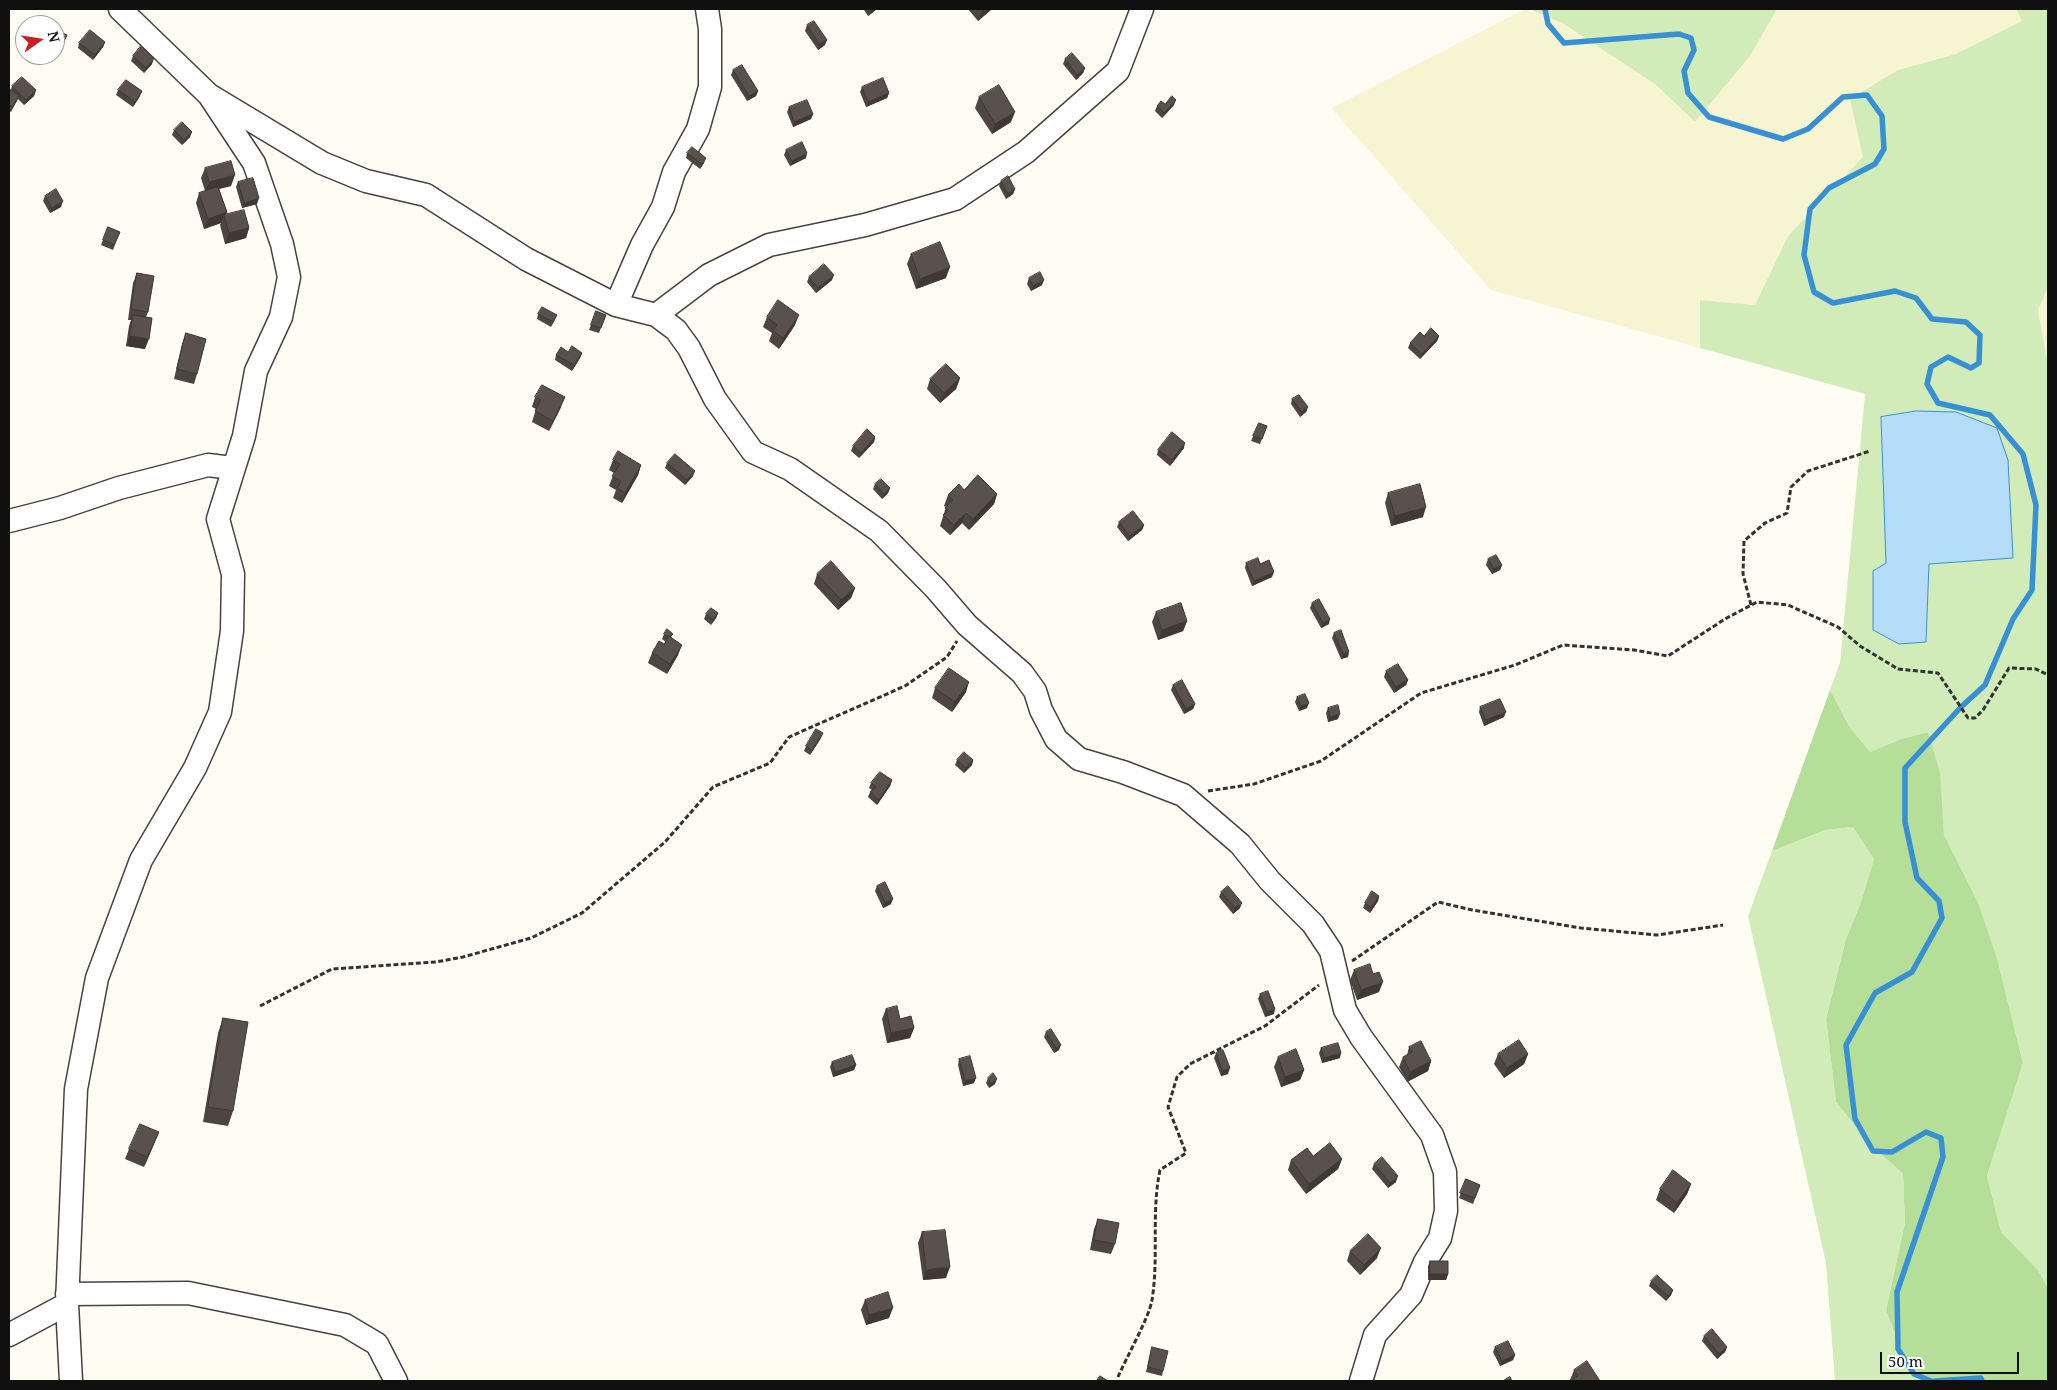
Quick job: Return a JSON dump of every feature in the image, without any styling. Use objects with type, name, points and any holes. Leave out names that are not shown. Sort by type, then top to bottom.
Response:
[{"type":"street","points":[[71,1381],[67,1299],[76,1089],[97,978],[141,860],[195,768],[220,712],[232,631],[233,574],[218,519],[232,468],[244,436],[256,372],[281,317],[289,277],[282,244],[254,163],[209,95],[120,9]]},
{"type":"street","points":[[616,305],[642,245],[663,207],[674,172],[698,129],[710,87],[710,29],[707,9]]},
{"type":"street","points":[[656,315],[709,275],[769,245],[865,224],[955,199],[1026,152],[1118,71],[1142,9]]},
{"type":"street","points":[[209,95],[322,163],[366,181],[426,195],[526,259],[616,305],[656,315],[676,330],[689,348],[715,399],[753,452],[790,469],[879,531],[967,625],[1022,673],[1035,691],[1041,710],[1056,739],[1079,759],[1123,772],[1183,795],[1240,844],[1270,881],[1313,924],[1330,951],[1345,1010],[1360,1037],[1432,1135],[1445,1172],[1446,1211],[1440,1238],[1425,1262],[1412,1295],[1375,1335],[1361,1381]]},
{"type":"street","points":[[9,521],[60,508],[119,488],[208,465],[232,468]]},
{"type":"street","points":[[9,1335],[67,1299],[188,1293],[345,1325],[377,1344],[396,1381]]},
{"type":"path","points":[[1751,606],[1743,574],[1744,541],[1765,523],[1787,512],[1792,486],[1808,471],[1870,451]]},
{"type":"path","points":[[1183,795],[1254,784],[1321,761],[1421,693],[1514,665],[1563,645],[1634,650],[1668,656],[1724,619],[1757,602],[1788,605],[1838,627],[1860,646],[1898,669],[1938,673],[1968,718],[1975,718],[1983,710],[2009,668],[2036,669],[2048,675]]},
{"type":"path","points":[[260,1006],[332,969],[436,962],[463,957],[531,938],[582,913],[665,842],[713,787],[770,763],[789,737],[905,686],[947,657],[967,625]]},
{"type":"path","points":[[1118,1377],[1152,1302],[1157,1224],[1156,1191],[1160,1170],[1186,1153],[1168,1106],[1177,1077],[1190,1064],[1265,1026],[1389,933],[1438,902],[1472,910],[1571,926],[1657,935],[1723,925]]},
{"type":"shaded area","points":[[1525,9],[1562,23],[1655,84],[1695,122],[1750,56],[1777,9],[2016,9],[2022,21],[1956,54],[1898,70],[1863,157],[1788,236],[1755,305],[1700,300],[1700,348],[1491,290],[1331,108]]},
{"type":"shaded area","points":[[2048,287],[2048,365],[2038,310]]},
{"type":"green space","points":[[1529,9],[1777,9],[1750,56],[1695,122],[1655,84],[1562,23]]},
{"type":"green space","points":[[2016,9],[2048,9],[2048,287],[2038,310],[2048,365],[2048,1288],[2038,1270],[2001,1232],[1987,1176],[2023,1063],[1997,958],[1978,902],[1944,835],[1939,773],[1928,732],[1901,739],[1870,752],[1849,726],[1830,690],[1840,663],[1865,394],[1700,348],[1700,300],[1755,305],[1788,236],[1863,157],[1850,99],[1898,70],[1956,54],[2022,21]],"holes":[[[1886,563],[1929,564],[1926,642],[1899,644],[1873,630],[1873,571]]]},
{"type":"green space","points":[[1830,690],[1849,726],[1870,752],[1901,739],[1928,732],[1940,773],[1944,835],[1978,902],[1997,958],[2023,1063],[1987,1176],[2001,1232],[2038,1270],[2048,1288],[2048,1381],[1923,1381],[1904,1358],[1886,1310],[1905,1223],[1903,1174],[1869,1143],[1836,1102],[1826,1019],[1846,939],[1861,902],[1874,859],[1853,827],[1825,830],[1772,851]]},
{"type":"green space","points":[[1853,827],[1874,859],[1861,902],[1846,939],[1826,1019],[1836,1102],[1869,1143],[1903,1174],[1905,1223],[1886,1310],[1904,1358],[1921,1379],[1920,1381],[1835,1381],[1826,1263],[1748,916],[1772,851],[1825,830]]},
{"type":"water","points":[[1916,411],[1956,412],[1997,428],[2008,460],[2013,558],[1929,564],[1926,642],[1899,644],[1873,630],[1873,571],[1886,563],[1881,417]]},
{"type":"building","points":[[814,21],[827,40],[819,44],[807,25]]},
{"type":"building","points":[[90,30],[105,42],[95,55],[79,43]]},
{"type":"building","points":[[141,46],[154,58],[146,68],[133,56]]},
{"type":"building","points":[[1072,53],[1085,68],[1077,75],[1065,59]]},
{"type":"building","points":[[742,65],[758,91],[749,96],[733,70]]},
{"type":"building","points":[[22,77],[36,90],[26,100],[12,86]]},
{"type":"building","points":[[883,78],[889,93],[868,102],[862,87]]},
{"type":"building","points":[[126,80],[142,91],[135,102],[118,90]]},
{"type":"building","points":[[999,85],[1015,112],[995,124],[979,97]]},
{"type":"building","points":[[9,89],[19,95],[13,107],[9,105]]},
{"type":"building","points":[[1172,96],[1176,100],[1164,113],[1157,106],[1161,101],[1165,104]]},
{"type":"building","points":[[807,100],[813,114],[794,122],[789,107]]},
{"type":"building","points":[[182,122],[192,132],[184,140],[174,130]]},
{"type":"building","points":[[802,142],[807,153],[792,161],[786,150]]},
{"type":"building","points":[[692,147],[706,158],[702,164],[687,153]]},
{"type":"building","points":[[231,161],[235,175],[209,182],[205,168]]},
{"type":"building","points":[[1008,176],[1015,189],[1008,194],[1001,181]]},
{"type":"building","points":[[253,178],[259,198],[244,203],[238,182]]},
{"type":"building","points":[[218,187],[227,212],[208,219],[199,193]]},
{"type":"building","points":[[56,189],[63,201],[52,208],[45,196]]},
{"type":"building","points":[[244,210],[249,228],[229,233],[224,215]]},
{"type":"building","points":[[108,227],[120,232],[114,245],[103,240]]},
{"type":"building","points":[[940,242],[950,267],[920,279],[911,254]]},
{"type":"building","points":[[824,264],[834,275],[818,288],[809,277]]},
{"type":"building","points":[[1040,272],[1044,280],[1033,286],[1029,278]]},
{"type":"building","points":[[137,273],[154,276],[148,312],[131,309]]},
{"type":"building","points":[[778,300],[799,315],[783,338],[773,331],[777,325],[767,317]]},
{"type":"building","points":[[542,307],[557,315],[553,322],[538,314]]},
{"type":"building","points":[[596,311],[606,315],[601,328],[591,325]]},
{"type":"building","points":[[133,315],[152,318],[149,339],[130,336]]},
{"type":"building","points":[[1431,328],[1439,336],[1422,354],[1410,343],[1420,332],[1424,336]]},
{"type":"building","points":[[186,333],[206,339],[197,374],[177,369]]},
{"type":"building","points":[[572,346],[582,353],[574,365],[556,355],[561,347],[568,352]]},
{"type":"building","points":[[946,364],[960,378],[944,393],[930,379]]},
{"type":"building","points":[[542,385],[565,397],[553,421],[535,411],[541,400],[535,397]]},
{"type":"building","points":[[1299,395],[1308,407],[1302,412],[1292,399]]},
{"type":"building","points":[[1259,423],[1267,426],[1262,439],[1253,436]]},
{"type":"building","points":[[867,429],[875,437],[861,453],[853,446]]},
{"type":"building","points":[[1172,432],[1185,443],[1172,460],[1158,450]]},
{"type":"building","points":[[618,451],[641,465],[625,493],[617,488],[621,481],[612,476],[620,464],[613,460]]},
{"type":"building","points":[[675,454],[695,471],[687,480],[667,463]]},
{"type":"building","points":[[978,475],[997,494],[973,519],[966,513],[954,525],[943,515],[948,510],[945,508],[953,500],[948,495],[959,484],[964,490]]},
{"type":"building","points":[[881,479],[890,488],[884,494],[875,484]]},
{"type":"building","points":[[1420,484],[1426,507],[1395,516],[1388,493]]},
{"type":"building","points":[[1133,511],[1144,525],[1130,536],[1119,522]]},
{"type":"building","points":[[1496,555],[1502,565],[1494,569],[1488,559]]},
{"type":"building","points":[[1258,558],[1260,564],[1269,560],[1274,572],[1254,581],[1246,563]]},
{"type":"building","points":[[831,561],[855,588],[841,600],[817,574]]},
{"type":"building","points":[[1319,599],[1330,619],[1323,623],[1312,603]]},
{"type":"building","points":[[1181,603],[1187,621],[1162,630],[1156,612]]},
{"type":"building","points":[[711,608],[718,613],[713,620],[706,614]]},
{"type":"building","points":[[667,629],[673,634],[670,637],[664,634]]},
{"type":"building","points":[[1341,630],[1349,652],[1343,654],[1334,633]]},
{"type":"building","points":[[669,636],[682,645],[670,664],[652,653],[659,641],[664,644]]},
{"type":"building","points":[[1398,664],[1408,680],[1396,687],[1386,671]]},
{"type":"building","points":[[949,668],[969,682],[955,702],[935,688]]},
{"type":"building","points":[[1182,680],[1195,704],[1186,709],[1173,685]]},
{"type":"building","points":[[1305,694],[1309,703],[1301,706],[1297,697]]},
{"type":"building","points":[[1500,699],[1506,712],[1486,720],[1480,707]]},
{"type":"building","points":[[1338,705],[1340,714],[1330,717],[1328,708]]},
{"type":"building","points":[[816,729],[823,733],[812,750],[806,746]]},
{"type":"building","points":[[964,752],[973,760],[966,768],[957,760]]},
{"type":"building","points":[[880,772],[892,780],[879,800],[870,792],[876,787],[871,783]]},
{"type":"building","points":[[885,882],[893,899],[885,902],[877,886]]},
{"type":"building","points":[[1228,886],[1242,903],[1235,908],[1221,892]]},
{"type":"building","points":[[1372,891],[1379,896],[1371,908],[1365,903]]},
{"type":"building","points":[[1370,964],[1373,974],[1379,972],[1383,982],[1361,990],[1354,970]]},
{"type":"building","points":[[1268,991],[1275,1009],[1267,1012],[1260,994]]},
{"type":"building","points":[[897,1006],[900,1019],[911,1016],[914,1028],[891,1033],[886,1009]]},
{"type":"building","points":[[223,1018],[248,1022],[233,1111],[208,1107]]},
{"type":"building","points":[[1051,1029],[1061,1045],[1056,1048],[1046,1032]]},
{"type":"building","points":[[1519,1040],[1528,1054],[1507,1068],[1498,1054]]},
{"type":"building","points":[[1421,1041],[1431,1061],[1410,1072],[1403,1057],[1412,1052],[1409,1047]]},
{"type":"building","points":[[1338,1043],[1341,1053],[1324,1058],[1321,1048]]},
{"type":"building","points":[[1296,1049],[1304,1070],[1285,1077],[1278,1057]]},
{"type":"building","points":[[1223,1050],[1230,1068],[1222,1071],[1216,1053]]},
{"type":"building","points":[[852,1055],[856,1065],[835,1072],[832,1062]]},
{"type":"building","points":[[970,1056],[976,1078],[965,1081],[959,1059]]},
{"type":"building","points":[[993,1073],[997,1079],[991,1083],[988,1078]]},
{"type":"building","points":[[140,1124],[159,1132],[147,1157],[129,1149]]},
{"type":"building","points":[[1330,1143],[1342,1159],[1309,1184],[1291,1160],[1307,1148],[1313,1156]]},
{"type":"building","points":[[1382,1157],[1398,1176],[1390,1183],[1374,1164]]},
{"type":"building","points":[[1673,1170],[1691,1184],[1677,1203],[1660,1189]]},
{"type":"building","points":[[1466,1179],[1480,1185],[1475,1198],[1460,1193]]},
{"type":"building","points":[[1098,1219],[1119,1223],[1115,1244],[1094,1240]]},
{"type":"building","points":[[945,1230],[950,1267],[926,1270],[922,1232]]},
{"type":"building","points":[[1368,1234],[1381,1248],[1364,1265],[1350,1251]]},
{"type":"building","points":[[1430,1261],[1448,1261],[1448,1274],[1430,1274]]},
{"type":"building","points":[[1657,1275],[1673,1290],[1668,1296],[1651,1281]]},
{"type":"building","points":[[888,1292],[893,1308],[869,1315],[865,1300]]},
{"type":"building","points":[[1712,1329],[1727,1347],[1719,1354],[1704,1336]]},
{"type":"building","points":[[1508,1341],[1515,1355],[1502,1361],[1495,1347]]},
{"type":"building","points":[[1152,1347],[1168,1351],[1163,1371],[1148,1367]]},
{"type":"building","points":[[1587,1361],[1600,1381],[1569,1381],[1578,1376],[1574,1370]]},
{"type":"building","points":[[1100,1376],[1108,1381],[1097,1381]]},
{"type":"building","points":[[1510,1377],[1512,1381],[1503,1381]]},
{"type":"waterway","points":[[1545,9],[1548,24],[1564,43],[1679,34],[1691,38],[1694,50],[1684,71],[1688,93],[1709,117],[1783,139],[1808,129],[1843,97],[1867,95],[1882,116],[1884,149],[1875,164],[1829,188],[1810,209],[1804,255],[1814,292],[1833,303],[1895,291],[1916,298],[1932,319],[1966,322],[1980,335],[1979,363],[1971,368],[1948,357],[1931,367],[1927,384],[1938,403],[1990,415],[2023,454],[2036,505],[2032,590],[2013,619],[1985,685],[1961,707],[1905,768],[1905,822],[1917,878],[1939,901],[1942,918],[1912,972],[1875,993],[1846,1045],[1855,1119],[1873,1151],[1892,1152],[1926,1132],[1941,1138],[1943,1157],[1897,1292],[1898,1349],[1914,1374],[1931,1381]]},
{"type":"waterway","points":[[1935,1381],[1981,1378],[1982,1381]]}]
